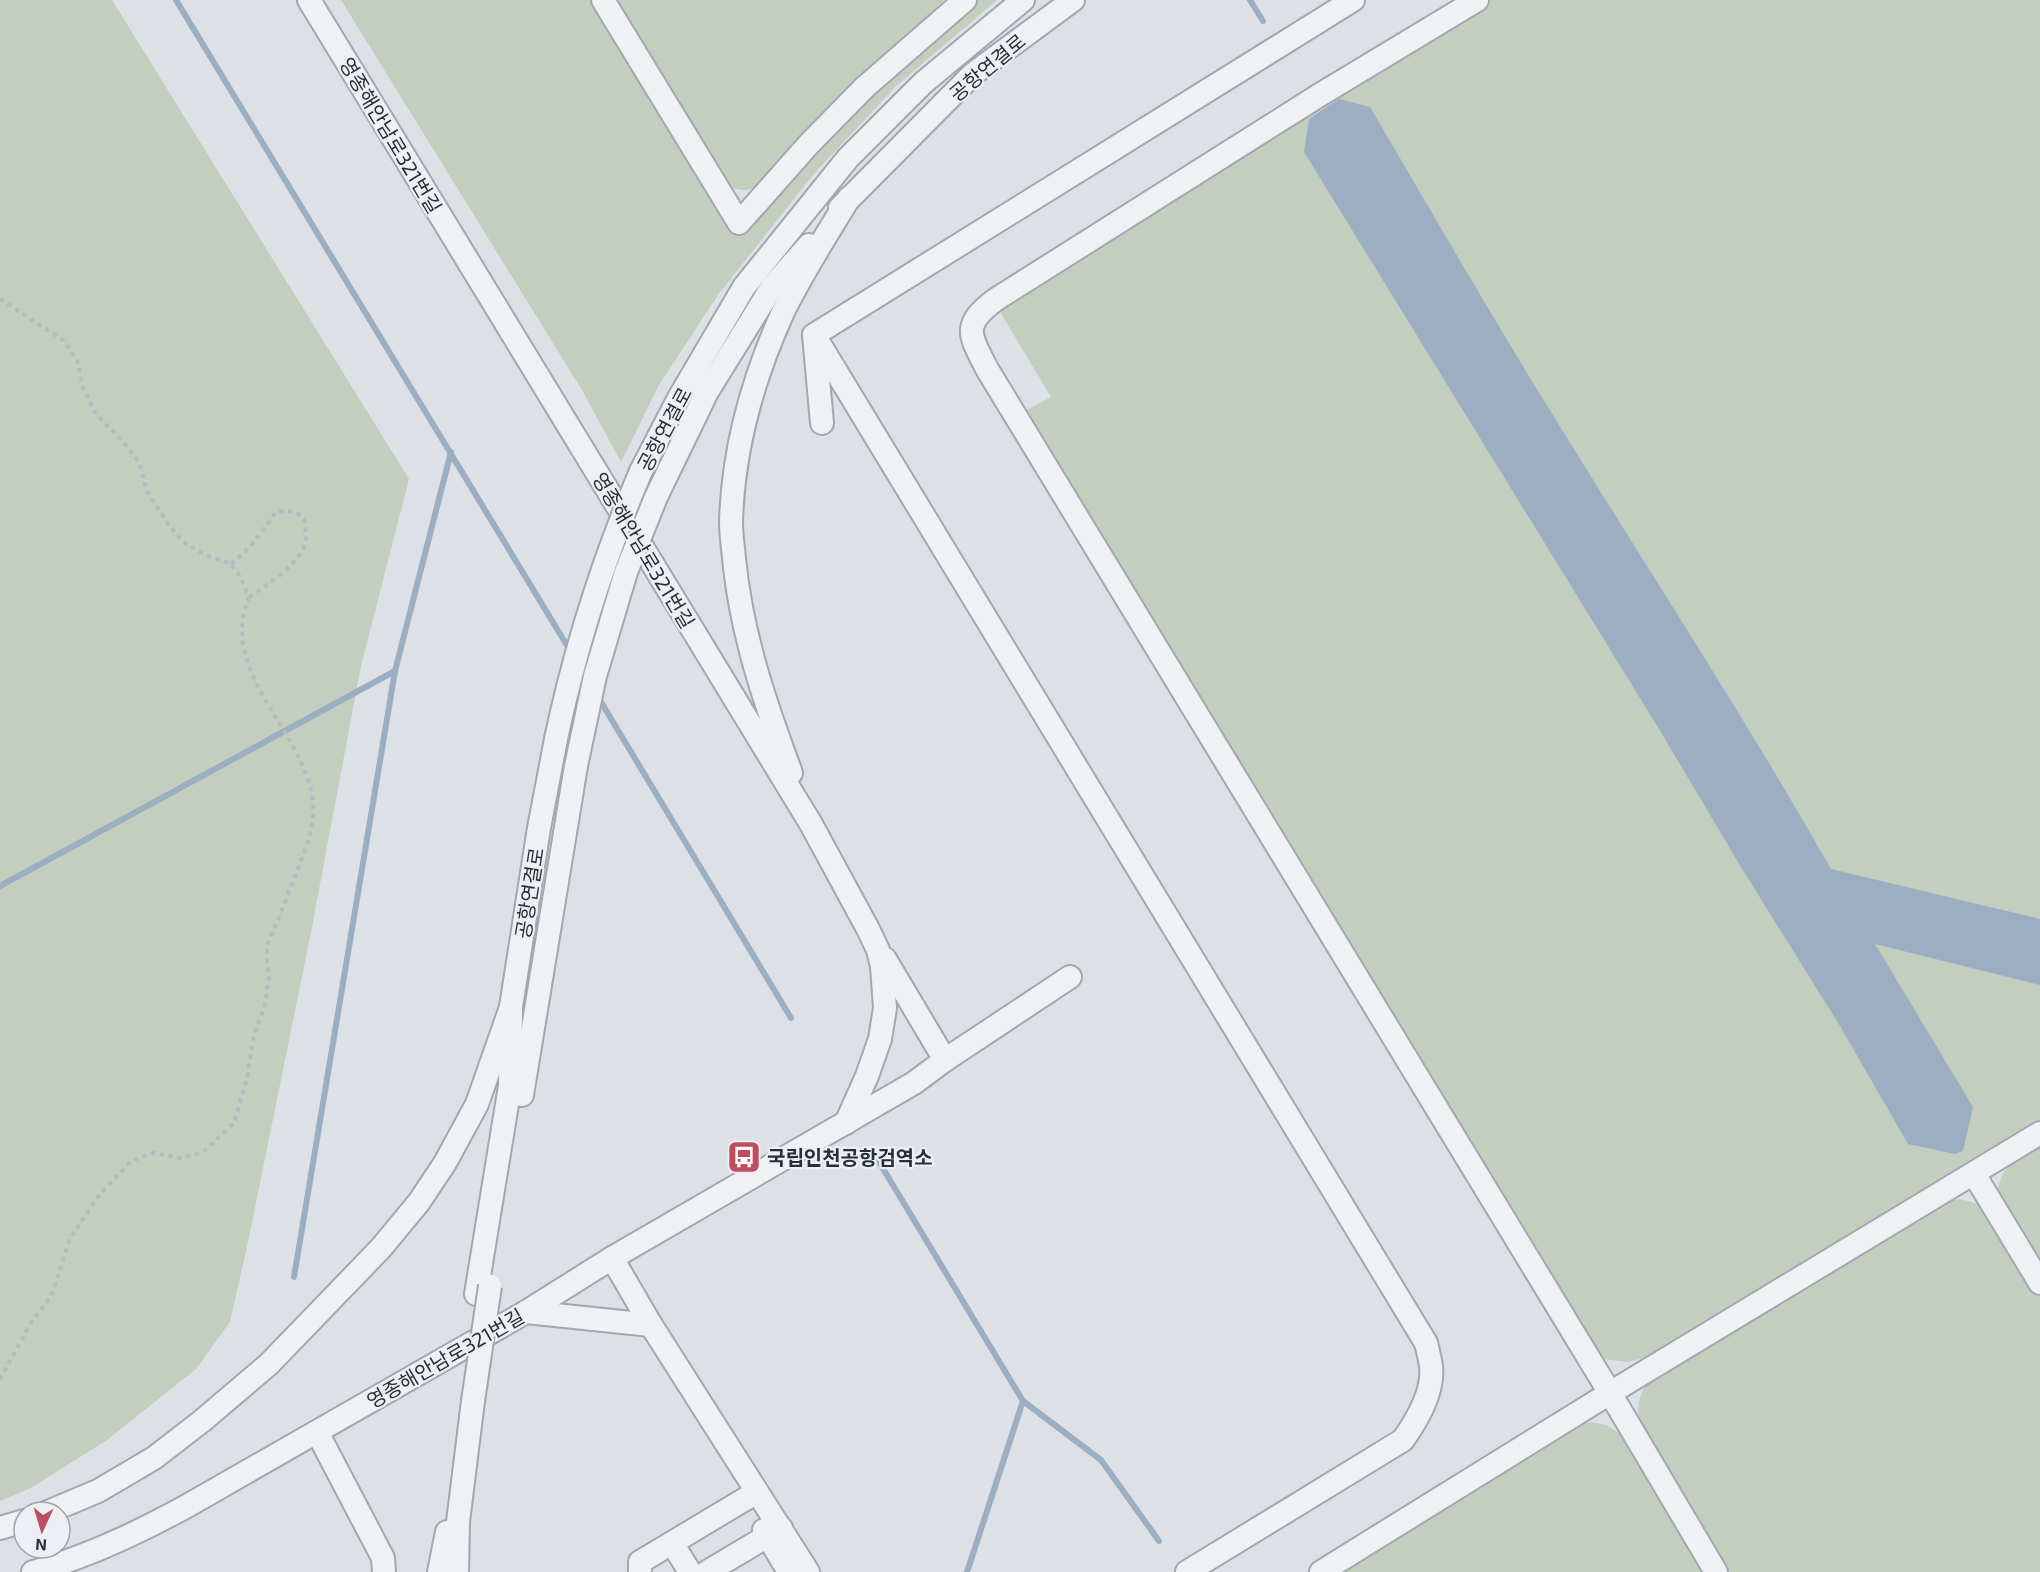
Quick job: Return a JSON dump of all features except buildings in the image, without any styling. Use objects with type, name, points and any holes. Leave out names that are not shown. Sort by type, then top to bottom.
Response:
[{"type":"street","name":"영종해안남로321번길","points":[[309,0],[811,824],[868,929],[878,950],[882,966],[885,1008],[877,1048],[846,1123]]},
{"type":"street","points":[[603,0],[739,223],[809,144],[865,87],[966,0]]},
{"type":"street","name":"공항연결로","points":[[511,1007],[538,828],[566,689],[587,613],[615,532],[641,471],[680,396],[744,287],[848,158],[923,83],[1023,0]]},
{"type":"street","name":"공항연결로","points":[[483,1290],[576,766],[595,676],[623,582],[656,497],[707,392],[772,287],[849,198],[973,74],[1073,0]]},
{"type":"street","points":[[814,335],[1353,0]]},
{"type":"street","points":[[1477,0],[1318,96],[995,300],[978,313],[972,322],[972,339],[999,388],[1610,1393],[1716,1572]]},
{"type":"street","points":[[811,824],[768,711],[749,645],[736,580],[731,524],[737,460],[748,406],[763,363],[784,312],[804,272],[849,198]]},
{"type":"street","points":[[814,335],[822,423]]},
{"type":"street","points":[[814,335],[1426,1343],[1431,1369],[1427,1393],[1417,1420],[1403,1440],[1187,1572]]},
{"type":"street","points":[[868,929],[945,1060]]},
{"type":"street","name":"영종해안남로321번길","points":[[33,1572],[62,1564],[141,1531],[317,1432],[526,1312],[612,1258],[914,1083],[1070,977]]},
{"type":"street","points":[[439,1572],[446,1540],[483,1290],[510,1086],[511,1007]]},
{"type":"street","points":[[72,1502],[98,1491],[145,1463],[202,1421],[269,1365],[381,1248],[419,1202],[445,1163],[477,1104],[511,1007]]},
{"type":"street","points":[[1321,1572],[1610,1393],[2040,1133]]},
{"type":"street","points":[[1974,1174],[2040,1283]]},
{"type":"street","points":[[612,1258],[774,1532],[808,1572]]},
{"type":"street","points":[[526,1312],[651,1324]]},
{"type":"street","points":[[457,1572],[466,1403]]},
{"type":"street","points":[[317,1432],[383,1558],[384,1572]]},
{"type":"street","points":[[640,1572],[640,1562],[751,1495]]},
{"type":"street","points":[[706,1572],[774,1532]]},
{"type":"street","points":[[774,1532],[789,1572]]},
{"type":"street","points":[[672,1543],[690,1572]]},
{"type":"path","points":[[0,299],[63,340],[77,359],[83,387],[95,413],[128,447],[139,462],[147,491],[168,524],[183,542],[206,555],[231,564],[249,597]]},
{"type":"path","points":[[0,1379],[32,1321],[51,1297],[69,1240],[96,1199],[131,1161],[153,1154],[180,1158],[203,1152],[234,1123],[247,1079],[253,1039],[265,1005],[269,976],[267,945],[309,841],[314,816],[312,791],[302,764],[249,667],[243,641],[243,618],[249,597],[274,580],[292,563],[305,544],[304,519],[297,512],[288,510],[276,512],[251,546],[231,564]]},
{"type":"green space","points":[[0,0],[112,0],[409,479],[361,666],[311,932],[230,1322],[196,1369],[107,1440],[31,1488],[0,1501]]},
{"type":"green space","points":[[341,0],[598,0],[733,223],[977,0],[997,0],[896,86],[812,176],[718,295],[659,385],[621,462],[582,390]]},
{"type":"green space","points":[[606,0],[944,0],[765,183],[745,190],[725,185]]},
{"type":"green space","points":[[1489,0],[2040,0],[2040,1119],[1650,1356],[1628,1362],[1602,1359],[1021,413],[1051,397],[996,305]]},
{"type":"green space","points":[[2040,1144],[2040,1273],[1998,1194],[2002,1176],[2011,1163]]},
{"type":"green space","points":[[1960,1199],[1983,1205],[2040,1293],[2040,1572],[1726,1572],[1642,1432],[1638,1408],[1645,1385],[1946,1201]]},
{"type":"green space","points":[[1590,1422],[1607,1425],[1621,1435],[1705,1572],[1337,1572],[1572,1430]]},
{"type":"water","points":[[1339,99],[1370,107],[1482,298],[1729,697],[1831,869],[2040,919],[2040,985],[1875,944],[1973,1107],[1963,1151],[1955,1154],[1908,1144],[1840,1026],[1304,152],[1309,119]]},
{"type":"waterway","points":[[176,0],[571,652]]},
{"type":"waterway","points":[[1250,0],[1263,21]]},
{"type":"waterway","points":[[294,1277],[395,671],[451,452]]},
{"type":"waterway","points":[[0,886],[395,671]]},
{"type":"waterway","points":[[598,697],[791,1018]]},
{"type":"waterway","points":[[873,1152],[1023,1401],[1101,1460],[1159,1541]]},
{"type":"waterway","points":[[967,1572],[1023,1401]]},
{"type":"place","name":"국립인천공항검역소","points":[[744,1157]]}]
